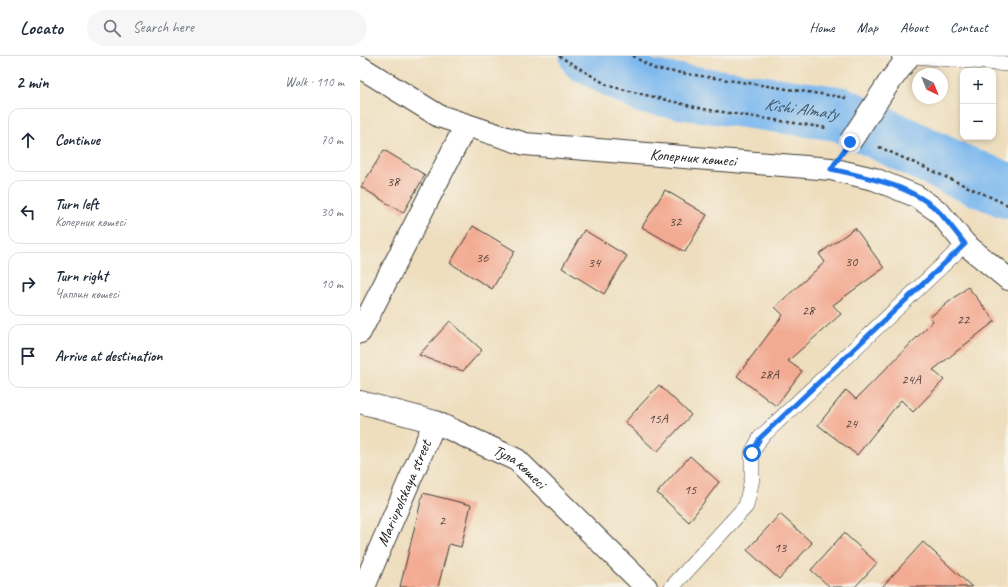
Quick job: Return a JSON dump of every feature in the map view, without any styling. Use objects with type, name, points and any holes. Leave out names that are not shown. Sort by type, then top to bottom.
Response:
[{"type":"street","points":[[831,169],[888,84],[910,57]]},
{"type":"street","name":"Коперник көшесі","points":[[360,66],[439,116],[525,144],[831,169],[874,179],[916,196],[939,212],[965,244],[1008,279]]},
{"type":"street","points":[[360,332],[466,124]]},
{"type":"street","name":"Тула көшесі","points":[[360,402],[435,422],[517,460],[646,587]]},
{"type":"street","name":"Mariupolskaya street","points":[[364,587],[435,422]]},
{"type":"lane","points":[[910,57],[1008,64]]},
{"type":"lane","points":[[672,587],[746,506],[752,479],[752,453],[760,438],[965,244]]},
{"type":"path","points":[[559,56],[609,86],[703,109],[830,128]]},
{"type":"path","points":[[633,56],[655,69],[854,100]]},
{"type":"path","points":[[872,144],[1008,205]]},
{"type":"building","points":[[384,150],[425,175],[403,213],[361,187]]},
{"type":"building","points":[[665,190],[707,215],[685,252],[642,227]]},
{"type":"building","points":[[473,226],[515,251],[492,289],[450,263]]},
{"type":"building","points":[[855,228],[884,268],[833,305],[841,314],[788,361],[802,371],[776,406],[737,376],[783,315],[775,307],[825,262],[819,254]]},
{"type":"building","points":[[584,230],[627,256],[604,294],[562,268]]},
{"type":"building","points":[[968,287],[995,321],[933,370],[944,380],[913,412],[901,400],[857,455],[818,425],[846,390],[856,399],[933,321],[930,317]]},
{"type":"building","points":[[450,321],[482,350],[463,371],[419,355]]},
{"type":"building","points":[[659,385],[691,415],[657,452],[625,422]]},
{"type":"building","points":[[690,456],[719,482],[689,522],[657,493]]},
{"type":"building","points":[[423,493],[471,505],[461,547],[449,544],[438,587],[400,587]]},
{"type":"building","points":[[780,514],[812,543],[779,579],[747,550]]},
{"type":"building","points":[[844,533],[877,563],[855,587],[830,587],[811,570]]},
{"type":"building","points":[[923,542],[972,587],[882,587]]},
{"type":"waterway","name":"Kіshі Almaty","points":[[587,56],[647,87],[841,114],[957,170],[1008,191]]},
{"type":"route","points":[[752,453],[760,438],[965,244],[939,212],[916,196],[874,179],[831,169],[850,142]]}]
